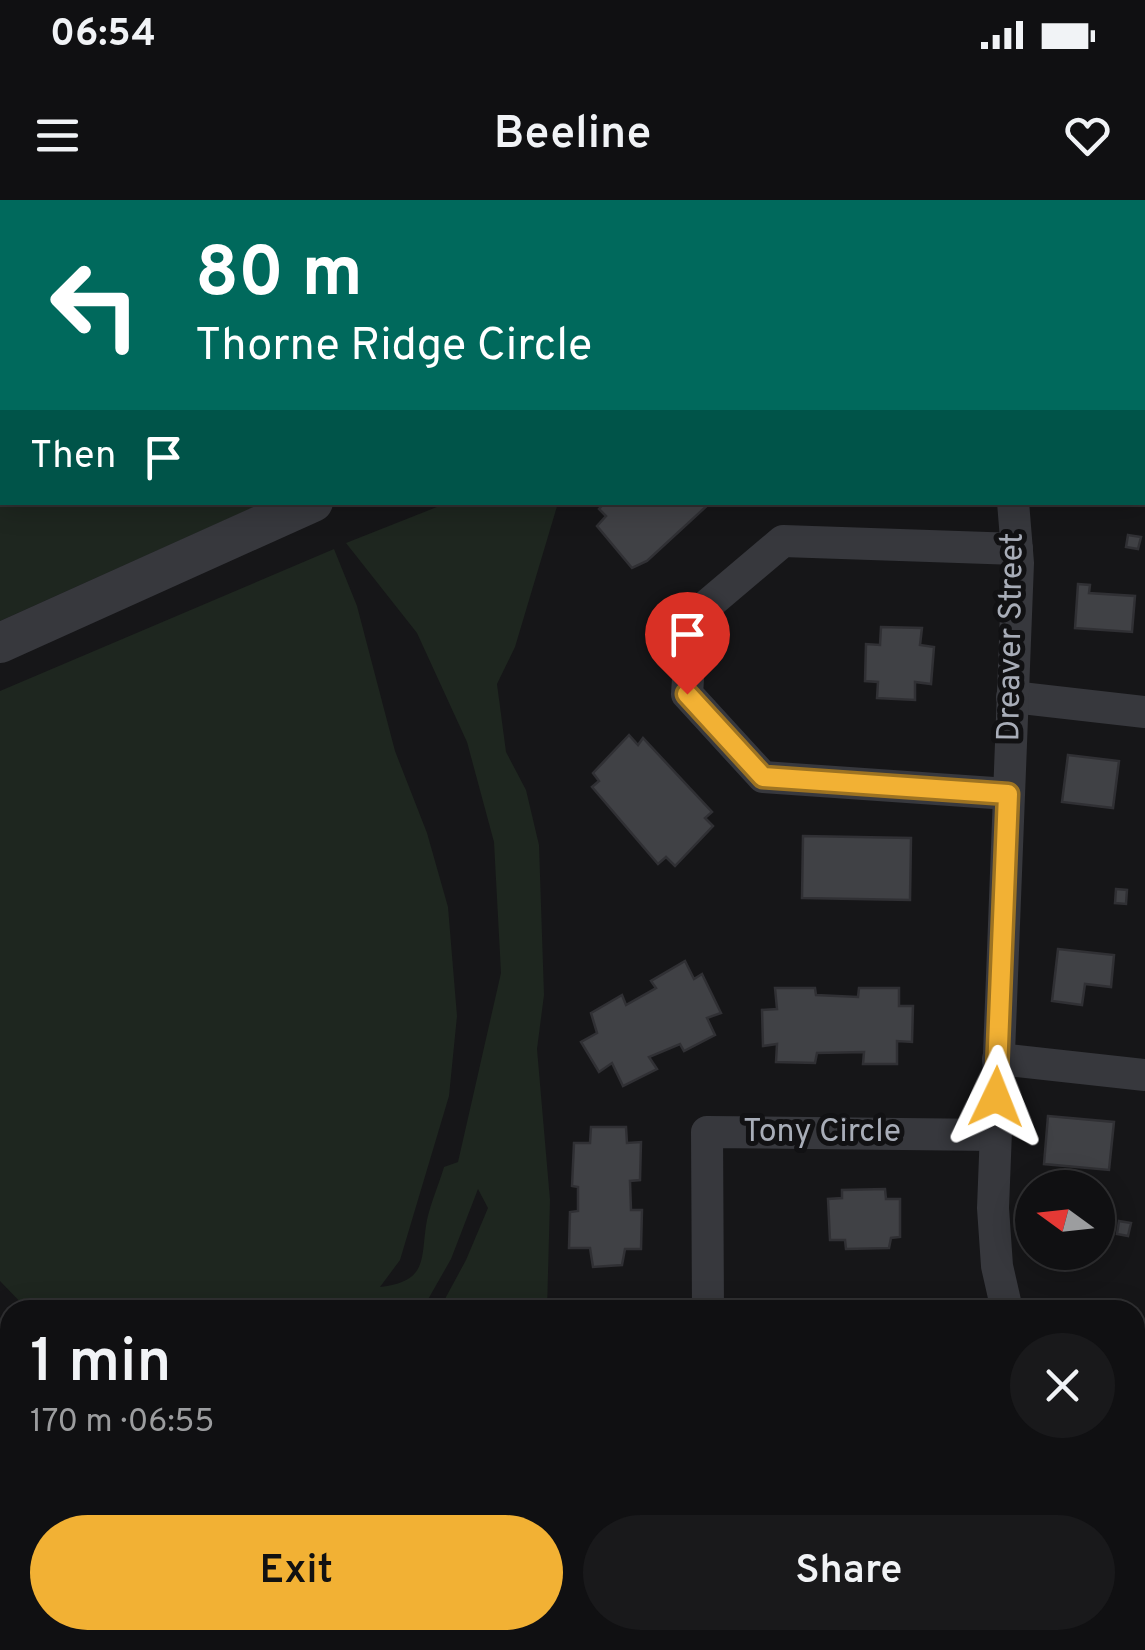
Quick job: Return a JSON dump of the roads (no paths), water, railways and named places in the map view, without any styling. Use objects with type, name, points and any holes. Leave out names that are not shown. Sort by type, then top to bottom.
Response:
[{"type":"street","points":[[0,643],[306,505]]},
{"type":"street","name":"Dreaver Street","points":[[1004,1300],[993,1208],[1017,549],[1013,505]]},
{"type":"street","points":[[1008,794],[763,777],[687,694],[692,618],[783,541],[1017,549]]},
{"type":"street","points":[[1012,697],[1145,712]]},
{"type":"street","points":[[998,1058],[1145,1075]]},
{"type":"street","name":"Tony Circle","points":[[708,1300],[707,1132],[995,1135]]}]
